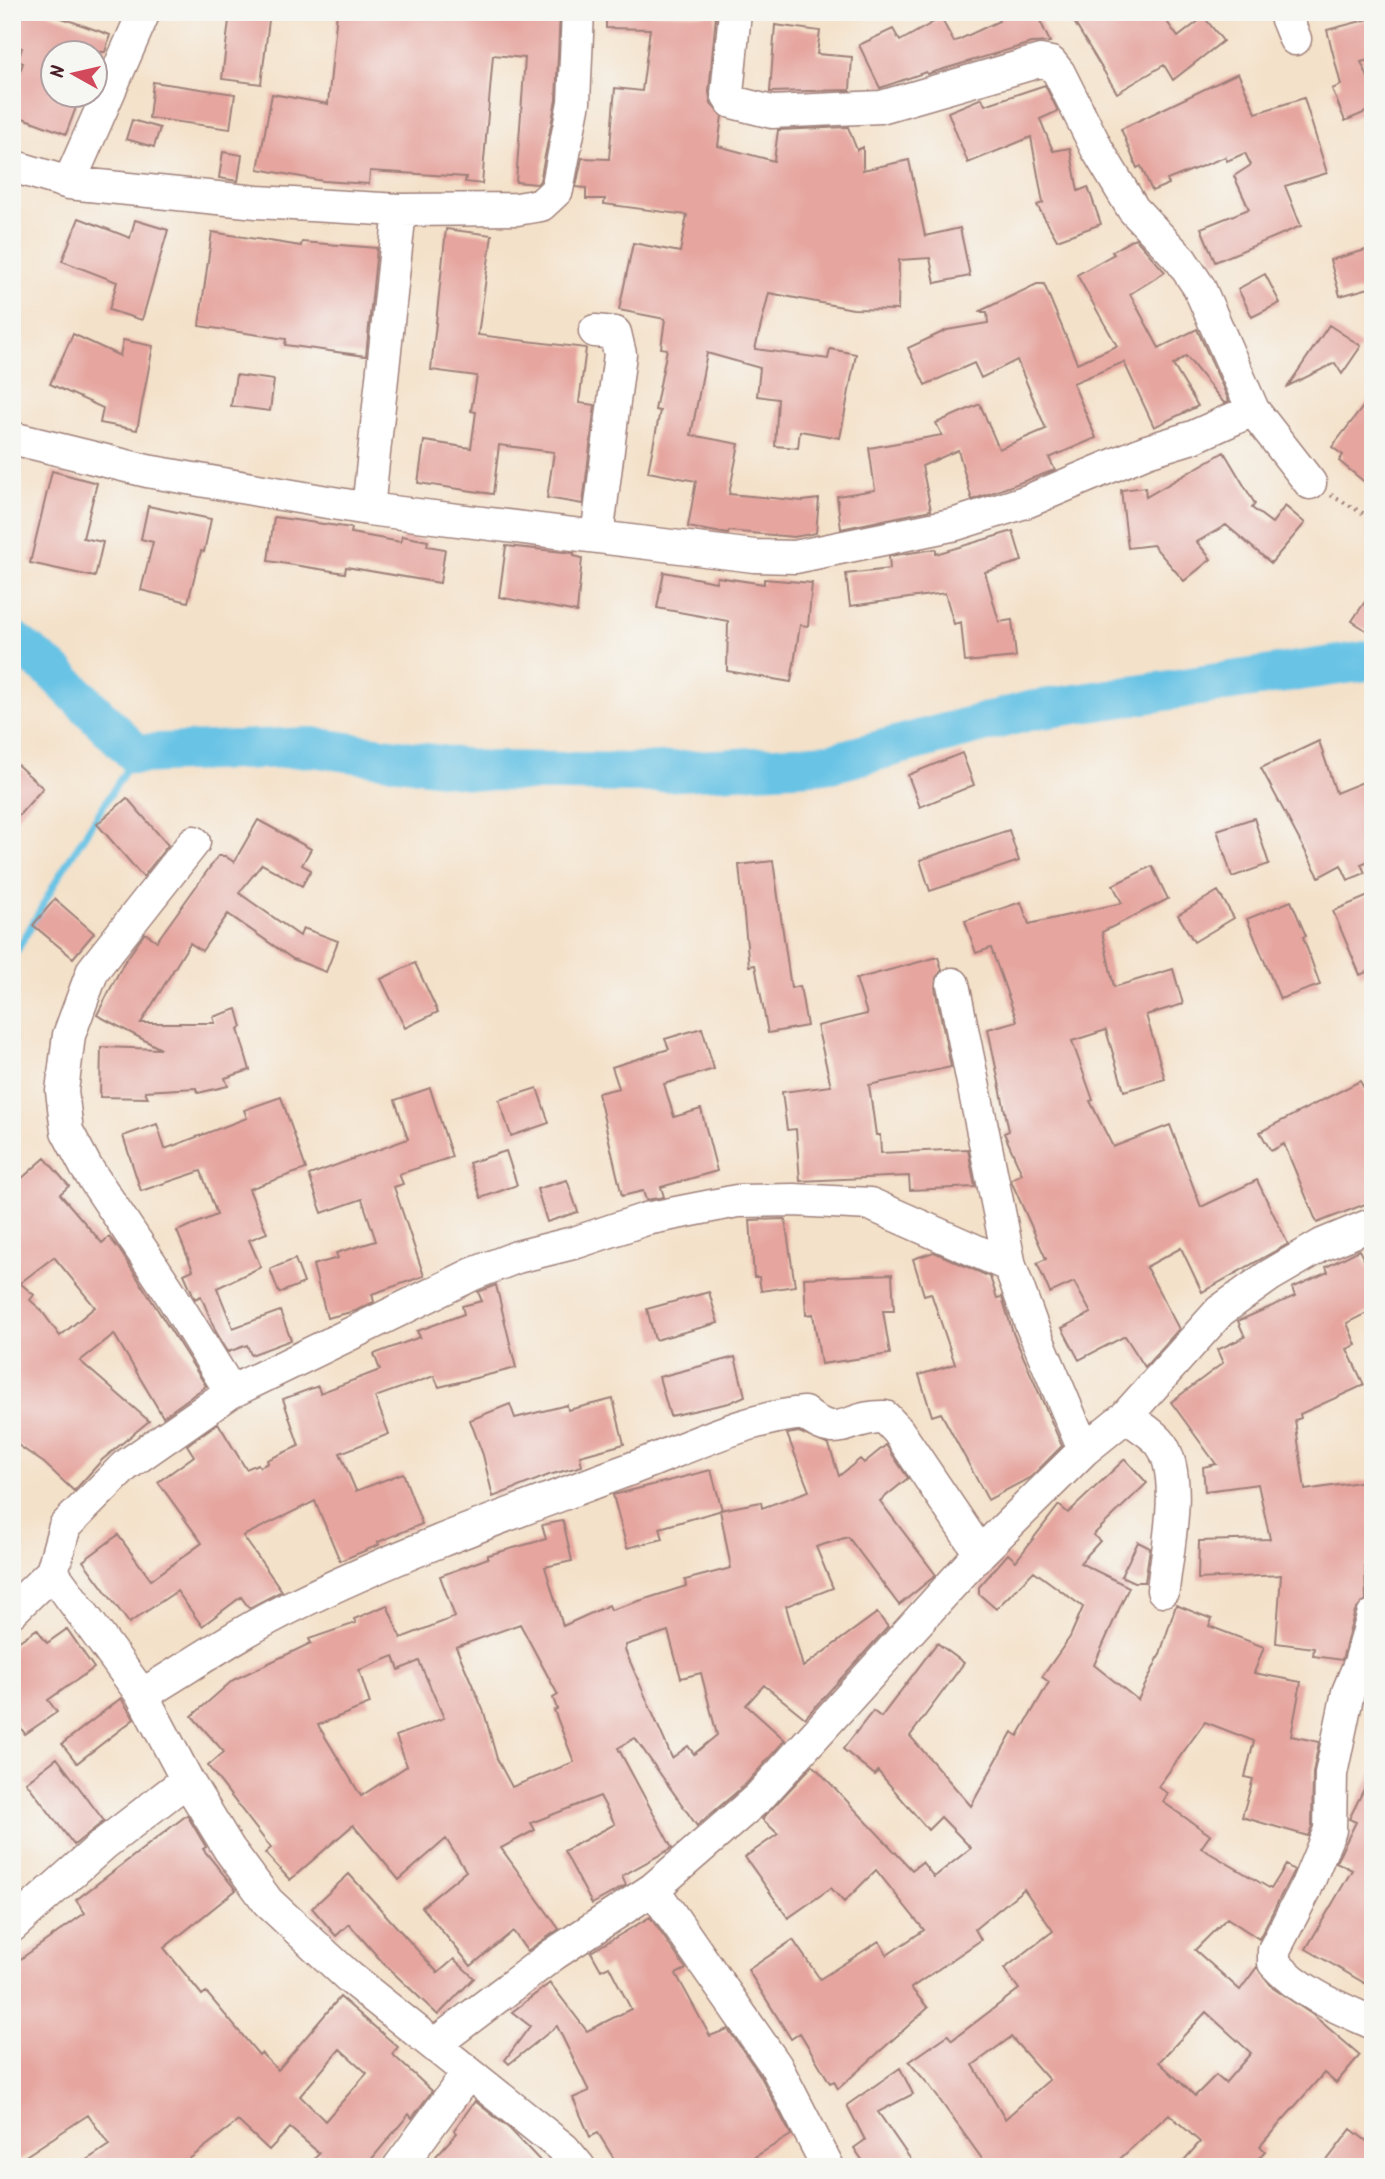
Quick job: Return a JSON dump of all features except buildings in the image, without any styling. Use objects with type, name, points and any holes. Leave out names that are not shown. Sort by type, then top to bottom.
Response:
[{"type":"street","points":[[69,183],[144,12]]},
{"type":"street","points":[[12,166],[69,183],[257,202],[400,210],[517,209],[541,205],[557,190],[575,102],[578,12]]},
{"type":"street","points":[[735,12],[727,94],[732,102],[772,112],[881,107],[1040,61],[1051,63],[1133,209],[1181,260],[1199,287],[1253,410],[1310,483]]},
{"type":"street","points":[[368,509],[400,210]]},
{"type":"street","points":[[596,331],[615,333],[620,354],[597,537]]},
{"type":"street","points":[[12,439],[147,471],[368,509],[754,556],[795,557],[910,536],[1028,501],[1147,451],[1193,438],[1253,410]]},
{"type":"street","points":[[194,842],[93,970],[69,1035],[62,1091],[67,1131],[86,1167],[167,1287],[231,1392]]},
{"type":"street","points":[[953,984],[1010,1266],[1031,1324],[1084,1450]]},
{"type":"street","points":[[12,1611],[52,1572],[65,1526],[125,1465],[231,1392],[472,1275],[517,1257],[577,1242],[646,1219],[737,1201],[794,1200],[870,1204],[1010,1266]]},
{"type":"street","points":[[435,2043],[554,1954],[653,1889],[759,1797],[980,1553],[1084,1450],[1126,1416],[1220,1311],[1269,1276],[1312,1251],[1373,1224]]},
{"type":"street","points":[[142,1695],[290,1607],[372,1569],[753,1424],[793,1414],[804,1413],[826,1428],[842,1428],[870,1416],[885,1417],[898,1431],[980,1553]]},
{"type":"street","points":[[1126,1416],[1159,1442],[1171,1462],[1172,1494],[1163,1590]]},
{"type":"street","points":[[52,1572],[142,1695],[187,1780],[229,1849],[268,1902],[349,1977],[435,2043],[468,2073],[564,2149],[579,2167]]},
{"type":"street","points":[[1373,1616],[1360,1663],[1348,1692],[1331,1773],[1330,1830],[1305,1891],[1274,1950],[1274,1963],[1282,1972],[1319,2000],[1373,2023]]},
{"type":"street","points":[[12,1926],[104,1844],[187,1780]]},
{"type":"street","points":[[653,1889],[776,2066],[828,2167]]},
{"type":"street","points":[[399,2167],[468,2073]]},
{"type":"path","points":[[1310,483],[1373,519]]},
{"type":"waterway","points":[[12,640],[52,670],[136,754],[312,747],[483,771],[643,773],[831,763],[1029,711],[1373,660]]},
{"type":"waterway","points":[[12,960],[59,876],[136,754]]}]
